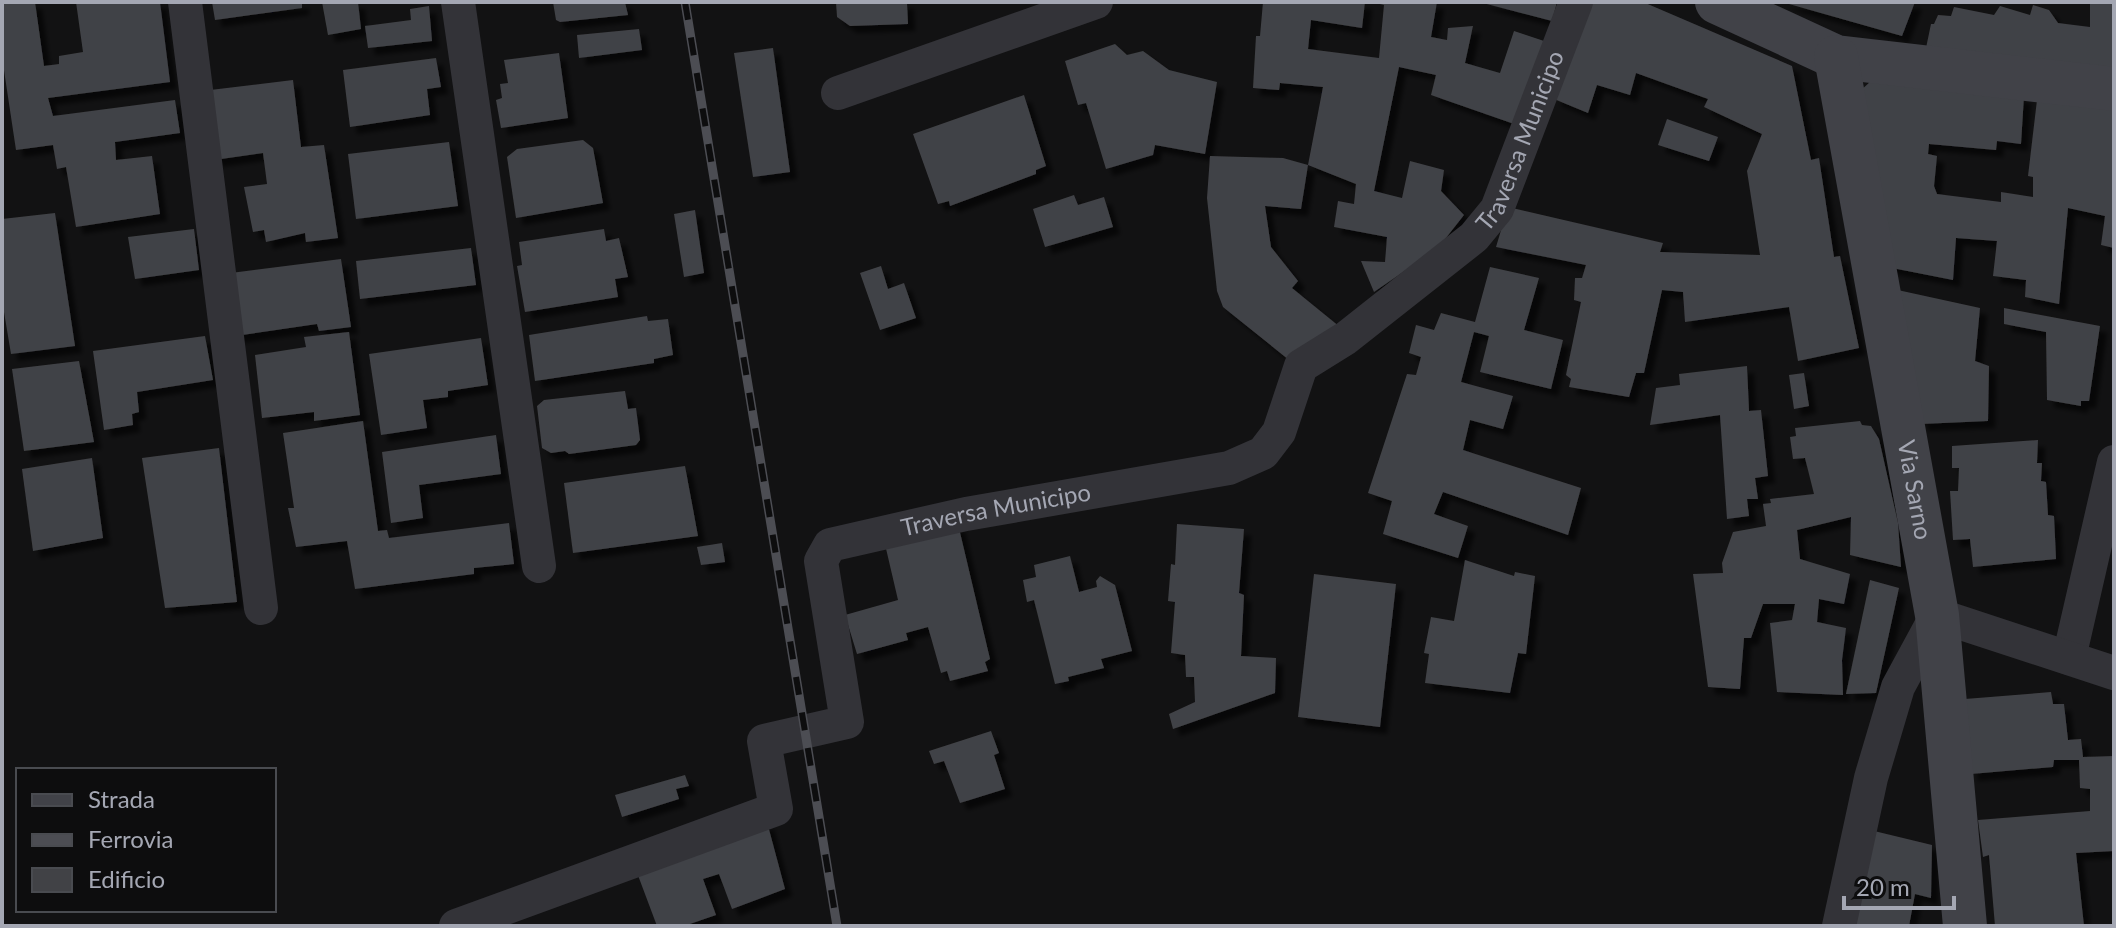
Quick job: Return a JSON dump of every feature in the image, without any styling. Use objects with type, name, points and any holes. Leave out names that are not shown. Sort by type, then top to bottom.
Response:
[{"type":"main road","points":[[1740,7],[1836,57],[2114,89]]},
{"type":"main road","name":"Via Sarno","points":[[1836,57],[1937,615],[1965,926]]},
{"type":"street","points":[[185,2],[261,608]]},
{"type":"street","points":[[458,2],[539,566]]},
{"type":"street","points":[[838,93],[1096,2]]},
{"type":"street","name":"Traversa Municipo","points":[[456,926],[776,809],[764,741],[847,722],[821,561],[830,545],[966,514],[1229,468],[1263,453],[1279,432],[1301,366],[1346,338],[1474,237],[1497,209],[1576,2]]},
{"type":"street","points":[[2069,658],[2114,462]]},
{"type":"street","points":[[1839,926],[1871,778],[1898,687],[1937,615],[2114,673]]},
{"type":"building","points":[[2,2],[35,2],[44,66],[59,64],[59,56],[83,52],[76,2],[160,2],[170,82],[48,98],[53,116],[175,100],[180,133],[115,142],[116,160],[152,156],[160,214],[76,227],[66,167],[57,169],[53,145],[16,150],[2,57]]},
{"type":"building","points":[[212,2],[302,2],[302,8],[215,20]]},
{"type":"building","points":[[322,2],[358,2],[361,29],[328,35]]},
{"type":"building","points":[[553,2],[625,2],[628,15],[560,22],[556,20]]},
{"type":"building","points":[[836,2],[907,2],[908,24],[850,26],[837,17]]},
{"type":"building","points":[[1263,2],[1365,2],[1362,28],[1311,20],[1308,49],[1379,58],[1384,5],[1372,2],[1437,2],[1431,37],[1447,40],[1448,28],[1473,26],[1465,63],[1500,73],[1514,31],[1544,41],[1517,125],[1431,95],[1436,75],[1399,67],[1374,191],[1402,198],[1410,161],[1444,170],[1441,191],[1464,215],[1438,248],[1374,292],[1361,261],[1385,262],[1387,237],[1334,227],[1338,201],[1354,204],[1356,184],[1308,165],[1323,87],[1280,83],[1279,90],[1253,88],[1256,36],[1260,36]]},
{"type":"building","points":[[1479,2],[1557,2],[1552,21]]},
{"type":"building","points":[[1586,2],[1643,2],[1792,66],[1811,160],[1819,158],[1834,257],[1840,256],[1859,348],[1798,361],[1789,307],[1685,322],[1683,292],[1662,290],[1644,373],[1636,373],[1629,397],[1569,387],[1571,379],[1566,375],[1581,302],[1574,300],[1575,278],[1582,278],[1586,265],[1496,247],[1508,207],[1663,243],[1660,252],[1760,255],[1747,171],[1762,134],[1704,107],[1708,99],[1636,73],[1630,95],[1597,85],[1588,113],[1554,99]]},
{"type":"building","points":[[1782,2],[1915,2],[1902,36]]},
{"type":"building","points":[[2090,2],[2114,2],[2114,74],[1926,48],[1931,24],[1938,15],[1951,16],[1954,7],[1994,15],[2000,6],[2030,15],[2033,5],[2049,10],[2058,23],[2090,27]]},
{"type":"building","points":[[429,6],[432,41],[368,48],[365,26],[411,20],[410,9]]},
{"type":"building","points":[[639,29],[642,50],[579,58],[577,35]]},
{"type":"building","points":[[1115,44],[1127,55],[1143,51],[1169,70],[1217,82],[1205,154],[1155,145],[1153,155],[1106,169],[1086,103],[1078,105],[1065,61]]},
{"type":"building","points":[[773,48],[790,172],[753,177],[734,53]]},
{"type":"building","points":[[559,53],[568,118],[501,128],[496,100],[502,98],[500,84],[508,83],[504,60]]},
{"type":"building","points":[[436,58],[441,87],[427,89],[430,115],[350,127],[343,70]]},
{"type":"building","points":[[293,80],[301,147],[324,145],[338,238],[306,242],[305,233],[266,242],[264,230],[253,232],[244,187],[267,184],[263,153],[214,160],[202,91]]},
{"type":"building","points":[[1871,81],[2024,96],[2021,144],[1997,141],[1996,150],[1929,144],[1928,154],[1937,156],[1934,186],[1937,194],[2001,202],[2001,192],[2033,197],[2033,177],[2028,176],[2037,100],[2114,108],[2114,248],[2101,245],[2105,216],[2068,208],[2059,304],[2025,297],[2026,280],[1993,276],[1997,241],[1956,238],[1953,280],[1882,266],[1859,92]]},
{"type":"building","points":[[1024,95],[1046,166],[1036,170],[1036,174],[950,206],[949,201],[938,204],[913,134]]},
{"type":"building","points":[[1667,119],[1718,137],[1709,161],[1658,145]]},
{"type":"building","points":[[583,140],[593,148],[603,203],[516,218],[507,157],[517,149]]},
{"type":"building","points":[[449,142],[458,206],[356,219],[348,154]]},
{"type":"building","points":[[1210,156],[1283,158],[1308,165],[1301,209],[1265,206],[1271,247],[1298,281],[1292,288],[1340,327],[1289,360],[1223,307],[1217,291],[1207,198]]},
{"type":"building","points":[[1074,195],[1078,205],[1104,197],[1113,227],[1045,247],[1033,209]]},
{"type":"building","points":[[695,210],[704,273],[684,277],[674,214]]},
{"type":"building","points":[[55,213],[75,346],[11,354],[2,300],[2,219]]},
{"type":"building","points":[[194,229],[199,270],[135,279],[128,237]]},
{"type":"building","points":[[604,229],[606,241],[619,238],[628,277],[615,279],[618,297],[525,312],[517,266],[522,265],[519,242]]},
{"type":"building","points":[[471,248],[476,285],[360,299],[356,261]]},
{"type":"building","points":[[341,259],[351,327],[319,331],[317,324],[235,336],[223,274]]},
{"type":"building","points":[[881,266],[888,289],[904,283],[916,318],[880,330],[860,273]]},
{"type":"building","points":[[1490,267],[1539,278],[1524,330],[1563,340],[1551,389],[1480,372],[1489,336],[1474,332],[1461,382],[1513,396],[1503,429],[1470,420],[1463,450],[1581,488],[1568,535],[1443,492],[1434,514],[1468,526],[1458,558],[1383,534],[1392,501],[1368,493],[1407,374],[1416,375],[1421,357],[1409,353],[1416,325],[1434,330],[1441,313],[1475,322]]},
{"type":"building","points":[[1893,289],[1980,308],[1975,361],[1989,366],[1988,421],[1921,424]]},
{"type":"building","points":[[2004,308],[2100,326],[2089,401],[2081,401],[2081,406],[2047,400],[2046,332],[2004,324]]},
{"type":"building","points":[[647,316],[648,321],[668,319],[673,355],[654,359],[654,363],[535,381],[529,335]]},
{"type":"building","points":[[349,332],[360,415],[314,421],[314,412],[262,418],[255,355],[306,347],[304,337]]},
{"type":"building","points":[[205,336],[213,380],[137,392],[139,412],[132,414],[133,425],[104,430],[93,351]]},
{"type":"building","points":[[481,338],[488,385],[448,391],[448,397],[423,400],[427,428],[381,435],[369,354]]},
{"type":"building","points":[[79,361],[94,442],[24,451],[12,369]]},
{"type":"building","points":[[1747,366],[1749,411],[1761,410],[1768,476],[1755,478],[1758,499],[1747,499],[1749,516],[1727,519],[1720,415],[1650,425],[1656,388],[1680,385],[1679,374]]},
{"type":"building","points":[[1804,373],[1809,406],[1794,409],[1789,375]]},
{"type":"building","points":[[625,391],[628,409],[636,408],[640,440],[636,445],[569,454],[565,451],[551,453],[542,448],[537,406],[544,400]]},
{"type":"building","points":[[363,421],[378,531],[387,530],[389,538],[509,523],[514,564],[474,568],[474,574],[355,589],[347,541],[296,547],[288,508],[294,508],[283,433]]},
{"type":"building","points":[[1860,421],[1862,425],[1871,426],[1879,439],[1898,523],[1901,567],[1850,555],[1851,517],[1797,530],[1800,559],[1850,574],[1844,604],[1819,599],[1817,622],[1846,628],[1842,660],[1843,695],[1777,692],[1770,623],[1792,620],[1795,604],[1763,604],[1751,638],[1744,638],[1740,689],[1708,687],[1693,574],[1723,573],[1722,563],[1733,532],[1766,526],[1763,504],[1771,503],[1770,499],[1814,494],[1805,458],[1793,459],[1790,437],[1796,436],[1795,428]]},
{"type":"building","points":[[496,435],[501,474],[419,485],[423,518],[391,523],[382,452]]},
{"type":"building","points":[[2038,440],[2037,463],[2042,463],[2041,481],[2046,482],[2048,515],[2054,516],[2056,559],[1973,567],[1970,539],[1953,540],[1950,491],[1958,491],[1959,468],[1952,468],[1952,446]]},
{"type":"building","points":[[219,448],[237,602],[165,608],[142,458]]},
{"type":"building","points":[[92,458],[103,538],[33,551],[22,469]]},
{"type":"building","points":[[685,466],[698,536],[573,553],[564,483]]},
{"type":"building","points":[[958,524],[990,659],[985,662],[988,671],[950,681],[947,671],[941,673],[928,627],[906,633],[908,640],[857,654],[845,615],[898,600],[884,540]]},
{"type":"building","points":[[1177,524],[1244,529],[1239,593],[1244,595],[1241,656],[1276,658],[1275,693],[1173,729],[1169,714],[1195,702],[1194,677],[1186,677],[1185,655],[1171,653],[1175,602],[1168,601],[1171,564],[1175,565]]},
{"type":"building","points":[[722,543],[725,562],[701,565],[697,547]]},
{"type":"building","points":[[1070,556],[1079,592],[1097,587],[1096,581],[1100,576],[1115,585],[1132,651],[1101,659],[1104,668],[1068,677],[1069,681],[1055,684],[1034,600],[1027,602],[1023,580],[1036,577],[1034,565]]},
{"type":"building","points":[[1465,560],[1514,576],[1515,572],[1535,576],[1526,654],[1518,653],[1510,693],[1425,683],[1429,654],[1424,653],[1431,617],[1454,621]]},
{"type":"building","points":[[1314,574],[1396,584],[1380,727],[1298,717]]},
{"type":"building","points":[[1870,580],[1899,588],[1876,693],[1846,694]]},
{"type":"building","points":[[2051,692],[2053,704],[2064,704],[2068,740],[2081,739],[2083,757],[2114,756],[2114,851],[2076,853],[2084,926],[1995,926],[1989,855],[1983,857],[1978,820],[2090,811],[2090,789],[2080,788],[2079,760],[2054,760],[2053,767],[1971,774],[1965,699]]},
{"type":"building","points":[[991,731],[999,753],[994,755],[1005,789],[960,803],[944,761],[934,764],[929,751]]},
{"type":"building","points":[[685,775],[689,786],[676,789],[679,799],[622,817],[615,795]]},
{"type":"building","points":[[767,822],[785,889],[732,909],[719,874],[703,879],[716,915],[684,926],[657,926],[636,870]]},
{"type":"building","points":[[1870,830],[1932,845],[1931,898],[1915,894],[1909,926],[1853,926]]},
{"type":"railway","points":[[685,2],[837,926]]}]
